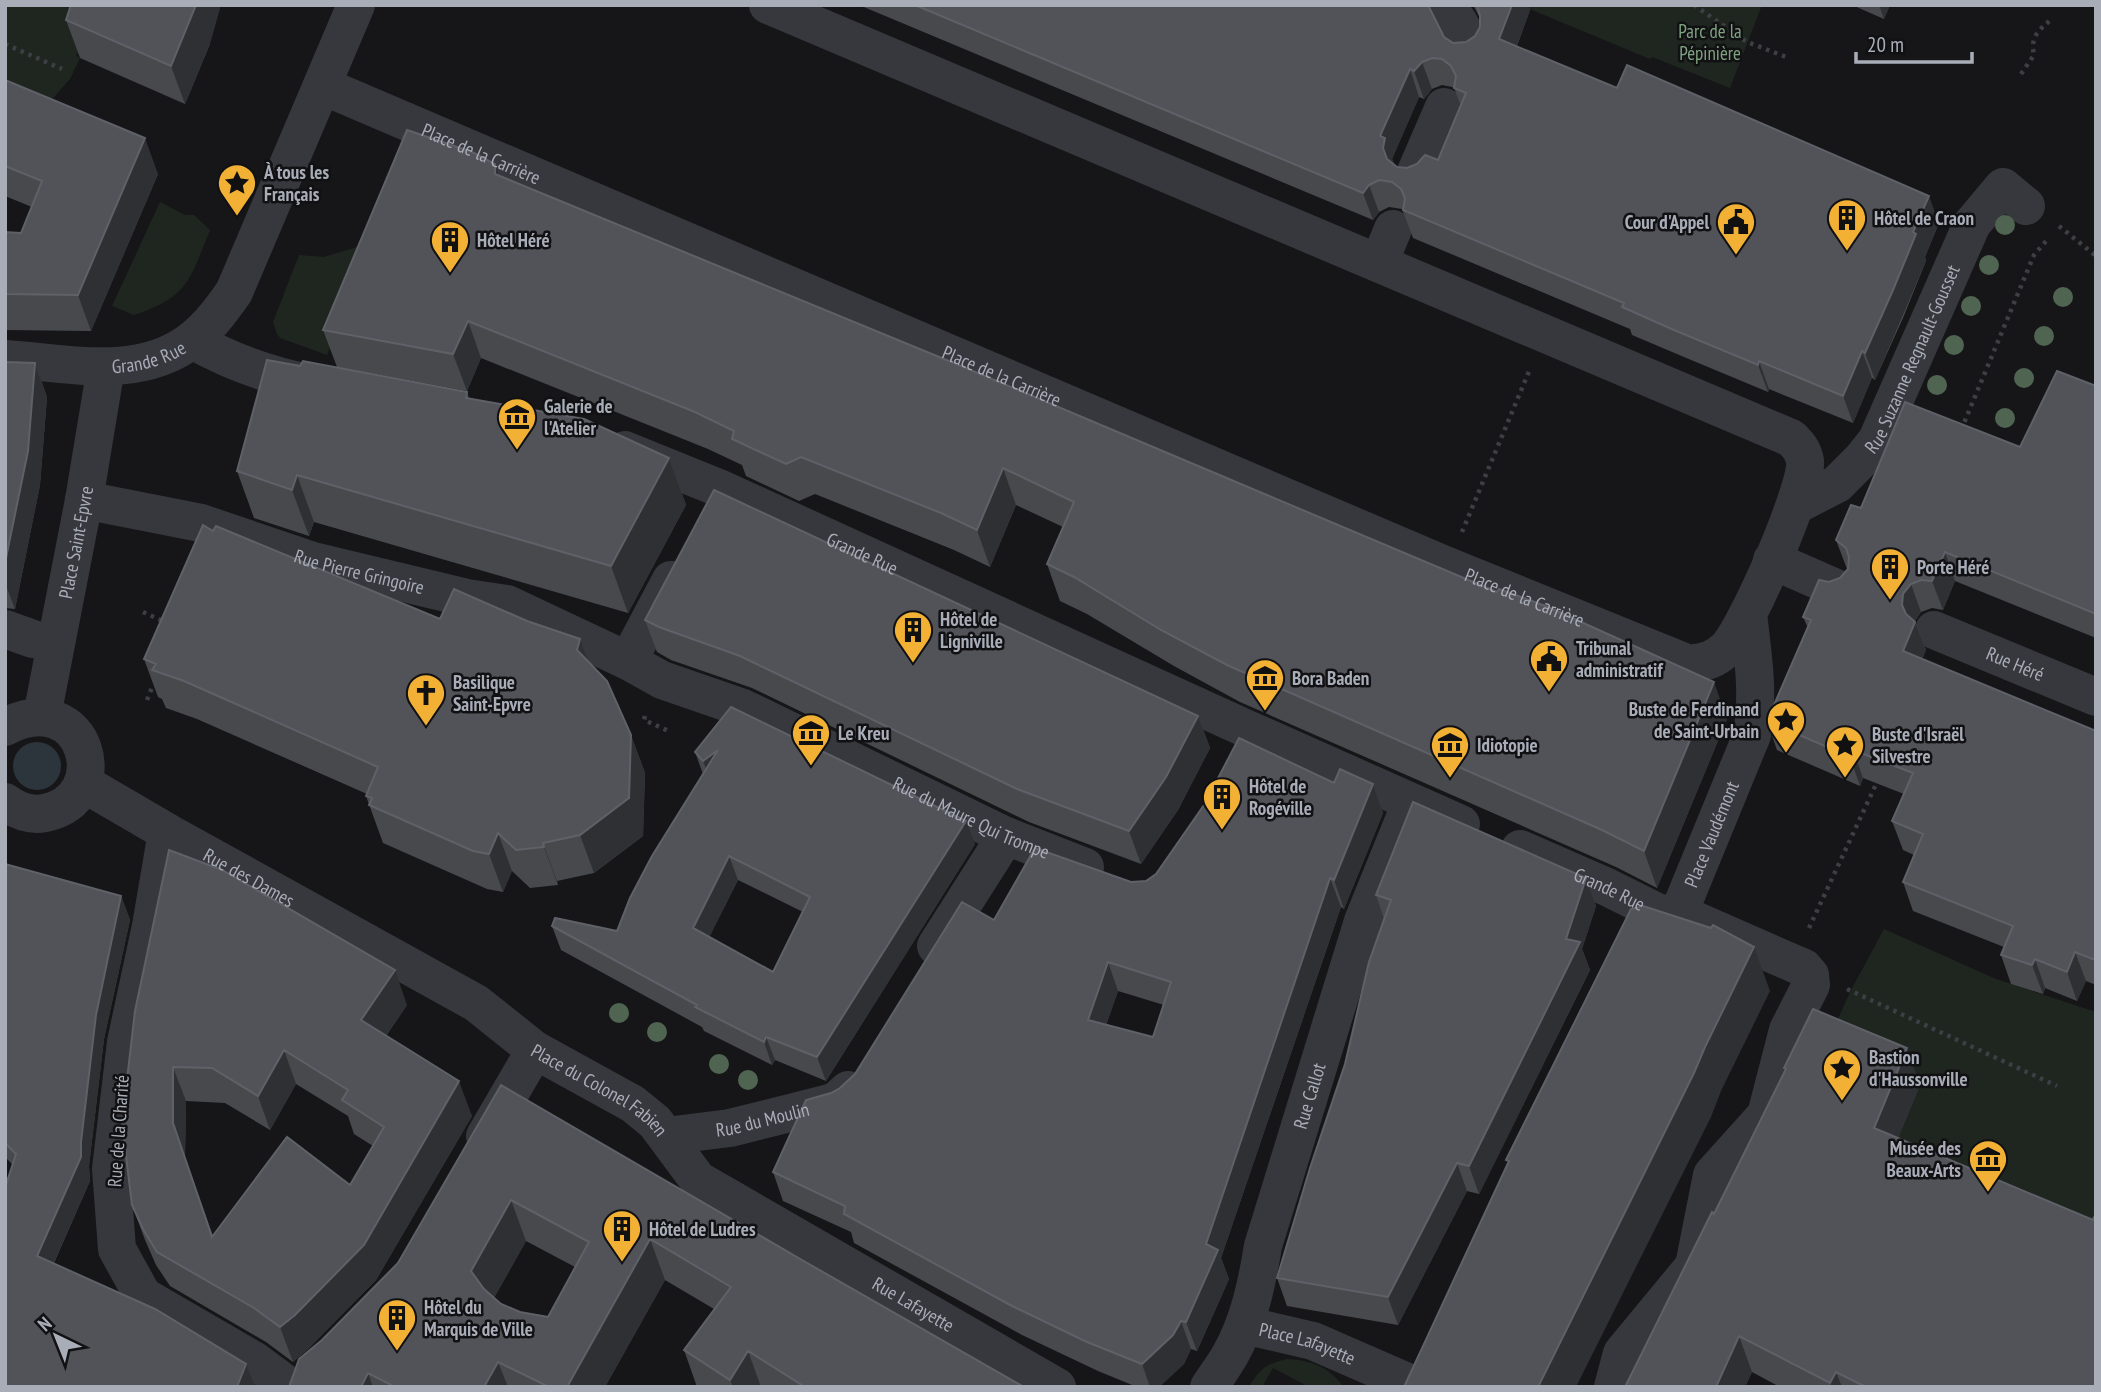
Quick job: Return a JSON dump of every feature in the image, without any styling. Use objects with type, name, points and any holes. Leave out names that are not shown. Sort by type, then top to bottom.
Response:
[{"type":"street","points":[[192,340],[216,316],[234,292],[356,5]]},
{"type":"street","name":"Place de la Carrière","points":[[323,86],[1383,539],[1687,663],[1711,661],[1727,649],[1748,614],[1796,505],[1805,461],[1801,448],[1791,438],[1386,246],[1306,234],[768,5]]},
{"type":"street","points":[[1437,5],[1445,8],[1461,24],[1469,50]]},
{"type":"street","points":[[1415,174],[1444,107]]},
{"type":"street","name":"Rue Suzanne Regnault-Gousset","points":[[1796,505],[1837,484],[1877,440],[1972,223],[2015,196]]},
{"type":"street","name":"Grande Rue","points":[[5,359],[106,367],[159,359],[192,340],[230,361],[279,378],[346,390]]},
{"type":"street","name":"Place Saint-Epvre","points":[[41,716],[84,500],[106,367]]},
{"type":"street","name":"Grande Rue","points":[[591,438],[719,488],[1239,741],[1411,803],[1607,887],[1661,914],[1685,912]]},
{"type":"street","points":[[628,661],[719,488]]},
{"type":"street","name":"Rue Pierre Gringoire","points":[[84,500],[201,523],[313,561],[467,598],[507,604],[628,661]]},
{"type":"street","points":[[1772,560],[1838,589]]},
{"type":"street","name":"Place Vaudémont","points":[[1748,614],[1757,707],[1752,735],[1683,903],[1685,912],[1692,919],[1804,975]]},
{"type":"street","name":"Rue Héré","points":[[1934,630],[2096,697]]},
{"type":"street","name":"Rue du Maure Qui Trompe","points":[[628,661],[662,680],[743,708],[1006,836],[1123,881]]},
{"type":"street","points":[[5,727],[22,718],[41,716],[59,721],[73,731],[83,747],[87,765],[83,783],[72,800],[55,811],[35,815],[15,810],[5,802]]},
{"type":"street","name":"Rue des Dames","points":[[83,783],[415,969]]},
{"type":"street","name":"Rue Callot","points":[[1209,1387],[1230,1355],[1244,1325],[1256,1289],[1264,1246],[1363,921],[1411,803]]},
{"type":"street","name":"Rue de la Charité","points":[[167,832],[151,926],[126,1042],[111,1169],[117,1249],[143,1296],[255,1361],[290,1387]]},
{"type":"street","points":[[919,973],[1006,836]]},
{"type":"street","name":"Place du Colonel Fabien","points":[[415,969],[476,1003],[536,1050],[633,1104],[655,1122],[698,1180],[770,1223]]},
{"type":"street","points":[[1613,1387],[1622,1353],[1694,1266],[1712,1175],[1766,1115],[1804,975]]},
{"type":"street","points":[[467,1166],[536,1050]]},
{"type":"street","name":"Rue du Moulin","points":[[666,1136],[730,1128],[836,1101],[847,1091],[869,1055]]},
{"type":"street","name":"Rue Lafayette","points":[[770,1223],[1057,1387]]},
{"type":"street","name":"Place Lafayette","points":[[1244,1325],[1313,1341],[1406,1385]]},
{"type":"street","points":[[1406,1385],[1425,1348]]},
{"type":"path","points":[[1694,5],[1747,43],[1789,58]]},
{"type":"path","points":[[2021,74],[2034,55],[2032,45],[2035,33],[2053,18]]},
{"type":"path","points":[[5,44],[62,69]]},
{"type":"path","points":[[2015,196],[2096,256]]},
{"type":"path","points":[[1951,426],[1964,423],[2034,255],[2059,226]]},
{"type":"path","points":[[1457,538],[1466,526],[1524,386],[1531,362]]},
{"type":"path","points":[[143,612],[164,622]]},
{"type":"path","points":[[147,700],[153,685]]},
{"type":"path","points":[[1882,771],[1804,975],[1851,990],[2057,1086]]},
{"type":"green space","points":[[5,5],[100,5],[76,56],[80,58],[70,79],[32,122],[5,111]]},
{"type":"green space","name":"Parc de la Pépinière","points":[[1520,5],[1762,5],[1730,88],[1652,57],[1650,59]]},
{"type":"green space","points":[[160,202],[185,215],[194,215],[210,230],[192,274],[177,293],[166,301],[134,315],[112,306]]},
{"type":"green space","points":[[370,243],[327,355],[280,338],[273,322],[299,255],[324,257]]},
{"type":"green space","points":[[1884,929],[1996,979],[2096,1012],[2096,1252],[1887,1165],[1826,1045],[1851,990]]},
{"type":"green space","points":[[1287,1359],[1319,1366],[1332,1374],[1343,1386],[1309,1387],[1273,1368],[1262,1387],[1249,1387],[1264,1368]]},
{"type":"shaded area","points":[[37,742],[54,749],[61,766],[54,783],[37,790],[20,783],[13,766],[20,749]]},
{"type":"building","points":[[71,5],[196,5],[171,66],[66,20]]},
{"type":"building","points":[[915,5],[1428,5],[1444,37],[1453,43],[1466,42],[1475,36],[1480,27],[1477,5],[1512,5],[1499,39],[1617,88],[1627,65],[1929,196],[1893,290],[1843,396],[1674,330],[1622,307],[1624,303],[1403,210],[1405,198],[1401,189],[1392,182],[1379,180],[1369,185],[1363,193]],"holes":[[[1432,58],[1442,59],[1451,66],[1456,76],[1454,88],[1466,93],[1438,160],[1425,155],[1417,164],[1407,168],[1397,167],[1387,159],[1383,148],[1385,138],[1380,136],[1410,69],[1414,71],[1422,62]]]},
{"type":"building","points":[[5,80],[145,138],[78,295],[5,294],[5,232],[21,233],[42,181],[5,166]]},
{"type":"building","points":[[407,130],[472,152],[495,164],[495,174],[961,366],[1497,592],[1499,589],[1548,607],[1714,682],[1644,851],[1227,665],[1047,564],[1074,502],[1003,468],[977,530],[801,457],[786,464],[732,439],[734,431],[695,412],[468,321],[453,354],[323,330]]},
{"type":"building","points":[[267,360],[300,366],[303,361],[467,392],[466,398],[584,419],[669,458],[611,566],[297,475],[292,490],[237,471]]},
{"type":"building","points":[[5,362],[35,363],[28,451],[5,563]]},
{"type":"building","points":[[2057,371],[2096,386],[2096,614],[1945,552],[1932,581],[1921,580],[1911,584],[1903,594],[1902,605],[1906,614],[1915,622],[1903,651],[2096,731],[2096,957],[2095,960],[2075,952],[2067,972],[2035,959],[2032,965],[2001,955],[2013,926],[1903,882],[1923,834],[1892,821],[1913,773],[1853,750],[1850,757],[1767,721],[1811,620],[1803,617],[1819,580],[1829,582],[1840,578],[1848,569],[1849,557],[1846,548],[1836,540],[1851,505],[1861,508],[1905,402],[2020,447]]},
{"type":"building","points":[[714,490],[1198,716],[1166,777],[1129,831],[1017,789],[740,656],[645,620]]},
{"type":"building","name":"Basilique Saint-Epvre","points":[[203,525],[213,531],[216,526],[440,619],[454,589],[527,621],[580,639],[577,650],[607,681],[631,735],[629,798],[580,835],[543,843],[544,847],[516,850],[498,833],[489,854],[473,851],[369,805],[372,798],[366,796],[378,767],[184,681],[152,670],[156,664],[144,659]]},
{"type":"building","points":[[731,707],[966,821],[817,1057],[766,1037],[764,1042],[695,1007],[697,1005],[552,926],[555,918],[617,931],[630,898],[652,856],[718,750],[703,761],[695,752]],"holes":[[[729,856],[810,897],[773,972],[693,928]]]},
{"type":"building","points":[[1239,738],[1334,783],[1340,769],[1373,784],[1334,880],[1330,878],[1206,1244],[1218,1250],[1186,1322],[1181,1321],[1173,1335],[1142,1364],[1087,1342],[1012,1306],[844,1214],[845,1206],[773,1172],[806,1100],[831,1093],[855,1074],[962,902],[994,920],[1035,848],[1131,882],[1146,881],[1156,874],[1204,805]],"holes":[[[1108,962],[1171,982],[1153,1037],[1088,1020]]]},
{"type":"building","points":[[1413,802],[1586,878],[1566,939],[1580,942],[1469,1166],[1457,1163],[1388,1297],[1277,1278],[1345,1064],[1369,962],[1391,900],[1376,895]]},
{"type":"building","points":[[169,850],[222,870],[395,970],[361,1020],[459,1081],[364,1245],[280,1327],[254,1308],[157,1252],[132,1205],[122,1123],[135,1011]],"holes":[[[284,1050],[348,1090],[342,1100],[384,1127],[350,1185],[287,1137],[212,1237],[173,1123],[173,1067],[212,1068],[258,1096]]]},
{"type":"building","points":[[5,864],[121,896],[96,1015],[81,1157],[37,1256],[155,1309],[246,1364],[237,1387],[5,1387],[5,1188],[16,1154],[5,1143]]},
{"type":"building","points":[[1643,906],[1711,928],[1713,925],[1754,947],[1538,1387],[1404,1387],[1509,1161],[1506,1160],[1631,909]]},
{"type":"building","points":[[1813,1009],[1907,1048],[1874,1128],[2093,1220],[2096,1213],[2096,1387],[1866,1387],[1836,1372],[1830,1383],[1739,1336],[1716,1387],[1625,1387],[1712,1212],[1714,1214]]},
{"type":"building","points":[[501,1085],[1024,1387],[805,1387],[748,1351],[730,1380],[684,1350],[731,1287],[650,1239],[567,1387],[549,1387],[498,1362],[484,1387],[395,1387],[368,1373],[361,1387],[289,1387],[299,1359],[322,1340],[398,1263]],"holes":[[[511,1200],[589,1242],[548,1317],[520,1312],[501,1304],[484,1289],[471,1271]]]},
{"type":"place","name":"À tous les Français","points":[[237,217]]},
{"type":"place","name":"Hôtel de Craon","points":[[1847,252]]},
{"type":"place","name":"Cour d'Appel","points":[[1736,256]]},
{"type":"place","name":"Hôtel Héré","points":[[450,274]]},
{"type":"place","name":"Galerie de l'Atelier","points":[[517,451]]},
{"type":"place","name":"Porte Héré","points":[[1890,601]]},
{"type":"place","name":"Hôtel de Ligniville","points":[[913,664]]},
{"type":"place","name":"Tribunal administratif","points":[[1549,693]]},
{"type":"place","name":"Bora Baden","points":[[1265,712]]},
{"type":"place","name":"Basilique Saint-Epvre","points":[[426,727]]},
{"type":"place","name":"Buste de Ferdinand de Saint-Urbain","points":[[1786,754]]},
{"type":"place","name":"Le Kreu","points":[[811,767]]},
{"type":"place","name":"Idiotopie","points":[[1450,779]]},
{"type":"place","name":"Buste d'Israël Silvestre","points":[[1845,779]]},
{"type":"place","name":"Hôtel de Rogéville","points":[[1222,831]]},
{"type":"place","name":"Bastion d'Haussonville","points":[[1842,1102]]},
{"type":"place","name":"Musée des Beaux-Arts","points":[[1988,1193]]},
{"type":"place","name":"Hôtel de Ludres","points":[[622,1263]]},
{"type":"place","name":"Hôtel du Marquis de Ville","points":[[397,1352]]}]
